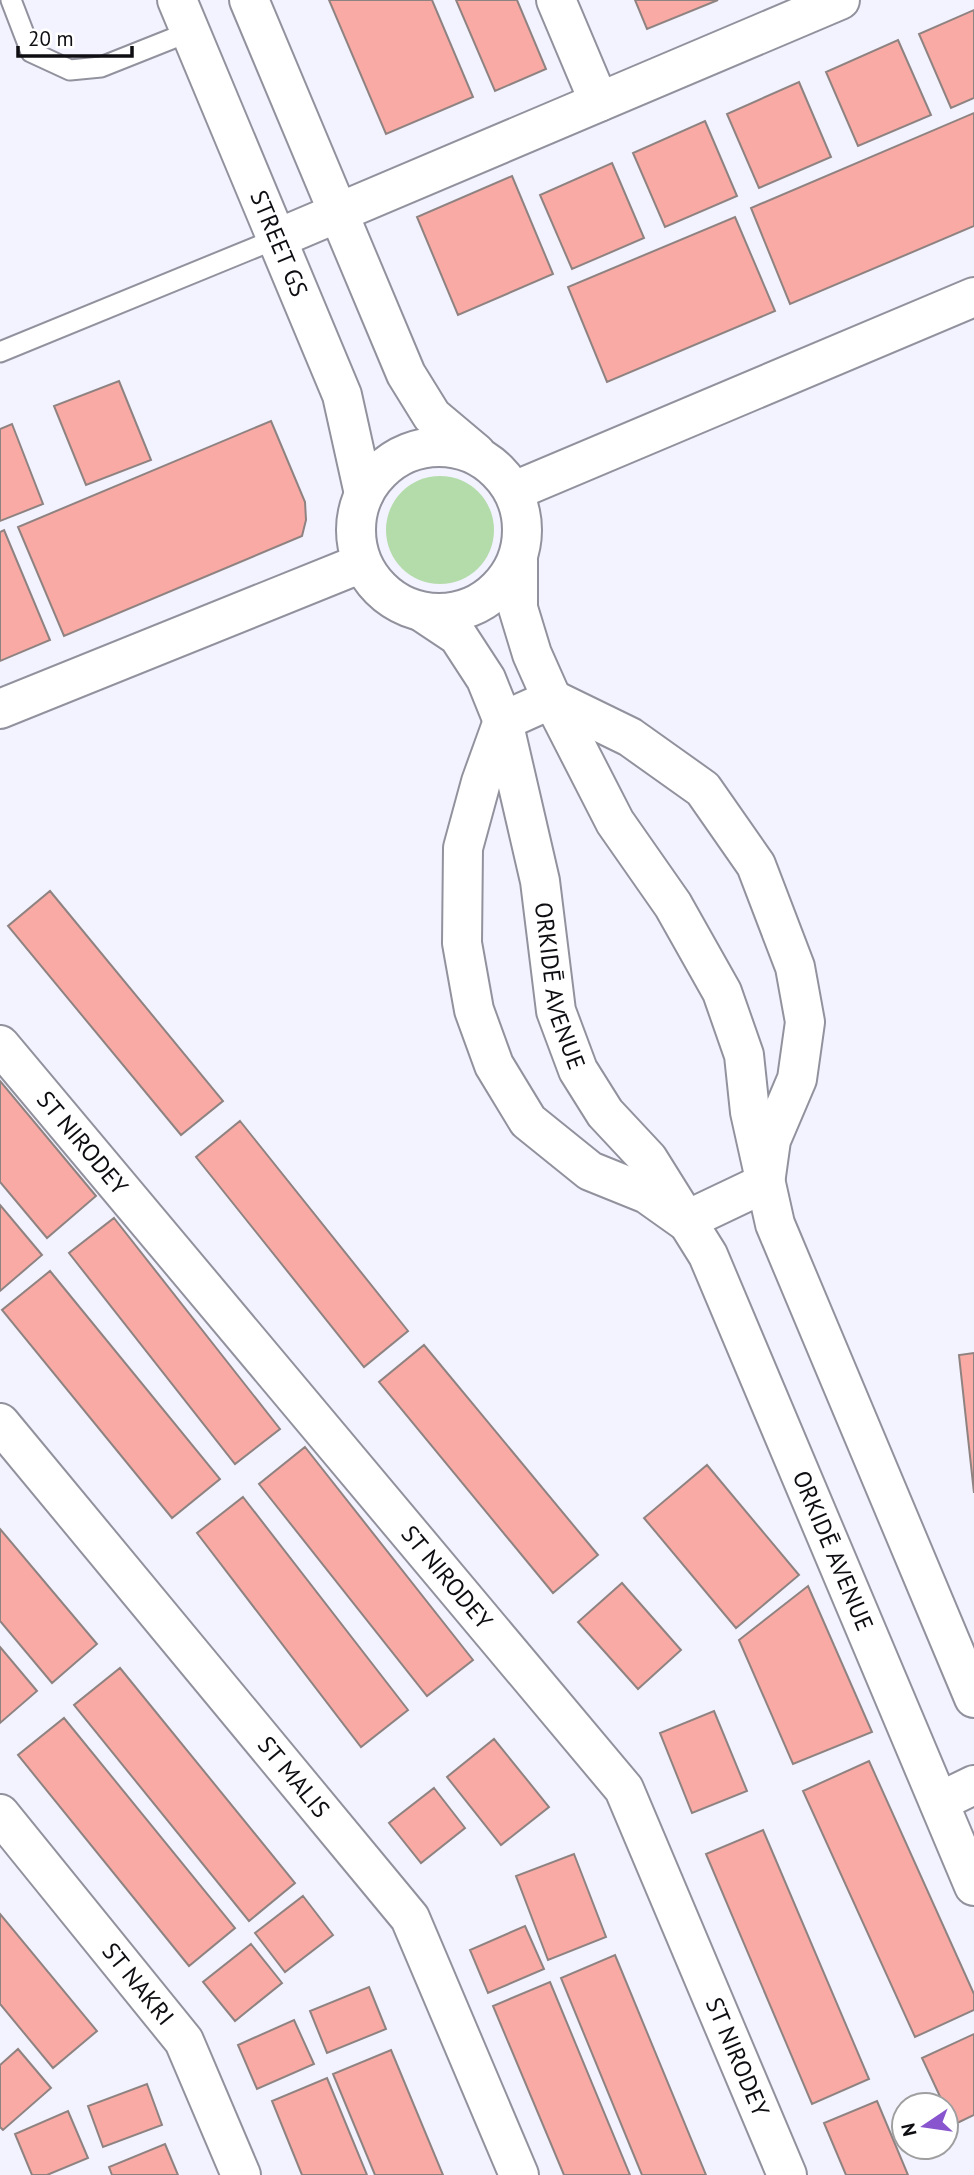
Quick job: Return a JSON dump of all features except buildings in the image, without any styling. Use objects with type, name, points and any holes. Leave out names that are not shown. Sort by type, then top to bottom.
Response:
[{"type":"street","points":[[249,0],[406,374],[432,416],[499,472],[514,491],[521,514],[523,537],[518,560],[518,608],[533,654],[552,699],[615,822],[673,905],[722,992],[744,1055],[750,1112],[775,1224],[974,1698]]},
{"type":"street","points":[[555,0],[599,102]]},
{"type":"street","points":[[276,239],[840,0]]},
{"type":"street","name":"STREET GS","points":[[183,16],[342,395],[364,494]]},
{"type":"street","points":[[514,491],[974,297]]},
{"type":"street","points":[[480,457],[458,449],[435,446],[411,451],[390,462],[373,479],[358,511],[357,546],[362,563],[372,580],[386,595],[403,606],[422,612],[446,614],[469,609],[490,598],[506,581],[518,560]]},
{"type":"street","points":[[0,709],[362,563]]},
{"type":"street","name":"ORKIDĒ AVENUE","points":[[422,612],[458,636],[486,679],[503,721],[540,881],[556,1011],[579,1070],[605,1113],[648,1159],[708,1255],[974,1885]]},
{"type":"street","points":[[503,721],[552,699]]},
{"type":"street","points":[[552,699],[630,737],[703,789],[755,865],[795,967],[805,1022],[797,1079],[771,1140],[765,1183]]},
{"type":"street","name":"ORKIDĒ AVENUE","points":[[503,721],[481,782],[463,848],[462,943],[474,1010],[494,1065],[528,1121],[590,1171],[647,1194],[685,1221]]},
{"type":"street","name":"ST NIRODEY","points":[[0,1045],[624,1789],[787,2175]]},
{"type":"street","points":[[685,1221],[765,1183]]},
{"type":"street","name":"ST MALIS","points":[[0,1423],[410,1918],[519,2175]]},
{"type":"street","points":[[939,1802],[974,1785]]},
{"type":"street","name":"ST NAKRI","points":[[0,1814],[184,2041],[241,2175]]},
{"type":"lane","points":[[11,0],[31,52],[70,71],[101,67],[183,16]]},
{"type":"lane","points":[[0,352],[276,239]]},
{"type":"green space","points":[[440,476],[461,480],[478,492],[490,509],[494,530],[490,551],[478,568],[461,580],[440,584],[419,580],[402,568],[390,551],[386,530],[390,509],[402,492],[419,480]]}]
